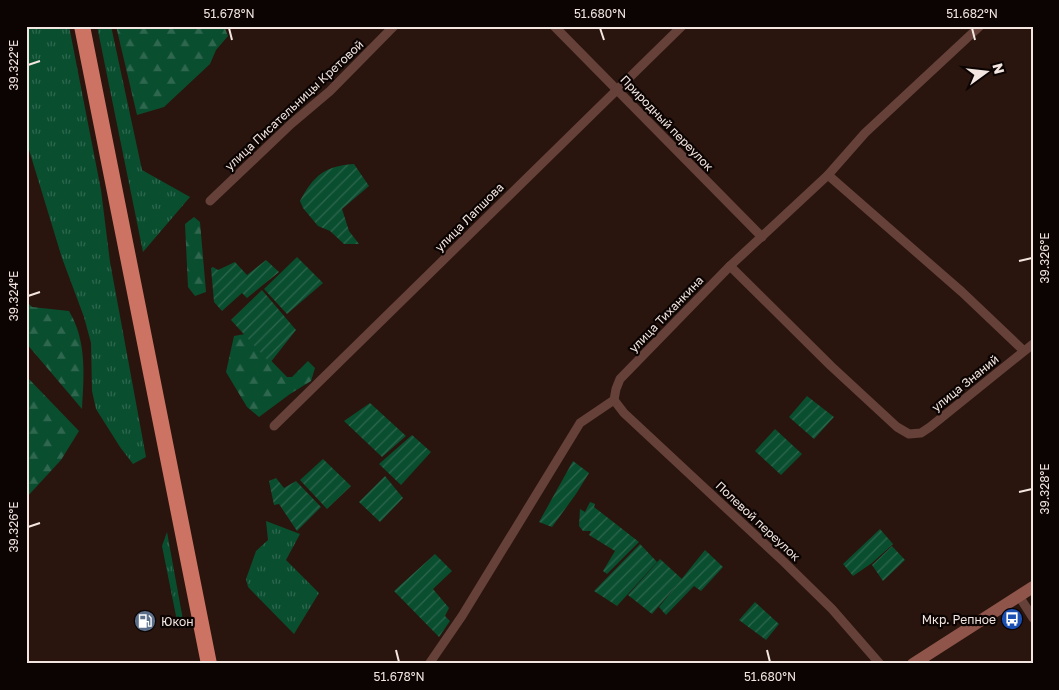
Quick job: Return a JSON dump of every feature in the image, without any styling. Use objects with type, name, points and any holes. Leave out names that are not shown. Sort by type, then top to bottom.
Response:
[{"type":"highway","points":[[82,26],[209,664]]},
{"type":"street","name":"улица Писательницы Кретовой","points":[[210,201],[291,124],[330,91],[394,26]]},
{"type":"street","name":"Природный переулок","points":[[554,26],[762,237]]},
{"type":"street","name":"улица Лапшова","points":[[274,426],[682,26]]},
{"type":"street","name":"улица Тиханкина","points":[[614,400],[620,379],[730,266],[828,175],[865,133],[980,26]]},
{"type":"street","points":[[828,175],[962,292],[1024,351]]},
{"type":"street","name":"улица Знаний","points":[[730,266],[870,402],[897,427],[909,434],[921,432],[930,427],[1033,344]]},
{"type":"street","points":[[429,664],[462,616],[580,423],[614,400]]},
{"type":"street","name":"Полевой переулок","points":[[614,400],[624,413],[825,602],[880,664]]},
{"type":"street","points":[[913,664],[1033,587]]},
{"type":"street","points":[[1019,596],[1033,618]]},
{"type":"green space","points":[[26,26],[69,26],[101,190],[110,262],[146,457],[133,464],[96,409],[92,391],[91,343],[84,317],[62,258],[26,140]]},
{"type":"green space","points":[[97,26],[111,26],[142,170],[190,197],[143,252]]},
{"type":"green space","points":[[116,26],[224,26],[228,36],[216,50],[210,64],[164,107],[137,115]]},
{"type":"green space","points":[[354,164],[369,186],[342,209],[349,231],[359,244],[344,244],[330,231],[318,226],[303,208],[300,201],[310,185],[321,174],[335,167]]},
{"type":"green space","points":[[194,217],[200,222],[206,292],[195,296],[188,287],[185,224]]},
{"type":"green space","points":[[297,257],[323,283],[287,314],[264,289]]},
{"type":"green space","points":[[266,260],[279,272],[247,298],[242,293],[222,311],[214,302],[211,268],[213,267],[218,270],[235,262],[247,275]]},
{"type":"green space","points":[[262,290],[296,330],[270,363],[231,320]]},
{"type":"green space","points":[[26,301],[32,307],[69,311],[75,322],[82,346],[84,371],[82,409],[26,343]]},
{"type":"green space","points":[[245,334],[287,377],[292,377],[308,361],[315,368],[311,381],[259,417],[247,407],[226,372],[234,336]]},
{"type":"green space","points":[[26,376],[79,431],[61,460],[26,498]]},
{"type":"green space","points":[[807,396],[834,417],[814,439],[789,417]]},
{"type":"green space","points":[[370,403],[406,436],[382,457],[344,421]]},
{"type":"green space","points":[[775,429],[802,454],[781,475],[755,451]]},
{"type":"green space","points":[[412,435],[431,452],[401,485],[379,464]]},
{"type":"green space","points":[[323,459],[351,486],[327,509],[300,480]]},
{"type":"green space","points":[[573,461],[589,473],[552,527],[539,522]]},
{"type":"green space","points":[[385,476],[403,498],[380,522],[359,502]]},
{"type":"green space","points":[[276,478],[284,488],[296,481],[321,507],[297,531],[279,504],[274,505],[269,481]]},
{"type":"green space","points":[[590,502],[595,504],[594,507],[639,542],[607,574],[603,571],[615,551],[589,535],[591,531],[583,531],[579,526],[580,509],[585,512]]},
{"type":"green space","points":[[266,521],[300,534],[286,560],[319,593],[294,634],[248,587],[246,579],[256,551],[268,540]]},
{"type":"green space","points":[[880,529],[893,544],[872,563],[853,576],[843,564]]},
{"type":"green space","points":[[167,532],[182,622],[176,616],[162,546]]},
{"type":"green space","points":[[640,544],[657,562],[617,606],[594,591]]},
{"type":"green space","points":[[892,546],[905,560],[883,581],[872,565]]},
{"type":"green space","points":[[705,550],[723,567],[701,591],[694,586],[666,615],[659,607]]},
{"type":"green space","points":[[435,554],[452,571],[433,589],[449,608],[445,616],[450,621],[439,637],[394,591]]},
{"type":"green space","points":[[660,559],[682,579],[652,614],[628,595]]},
{"type":"green space","points":[[755,602],[779,624],[766,640],[739,620]]},
{"type":"place","name":"Мкр. Репное","points":[[1012,619]]},
{"type":"place","name":"Юкон","points":[[145,621]]}]
